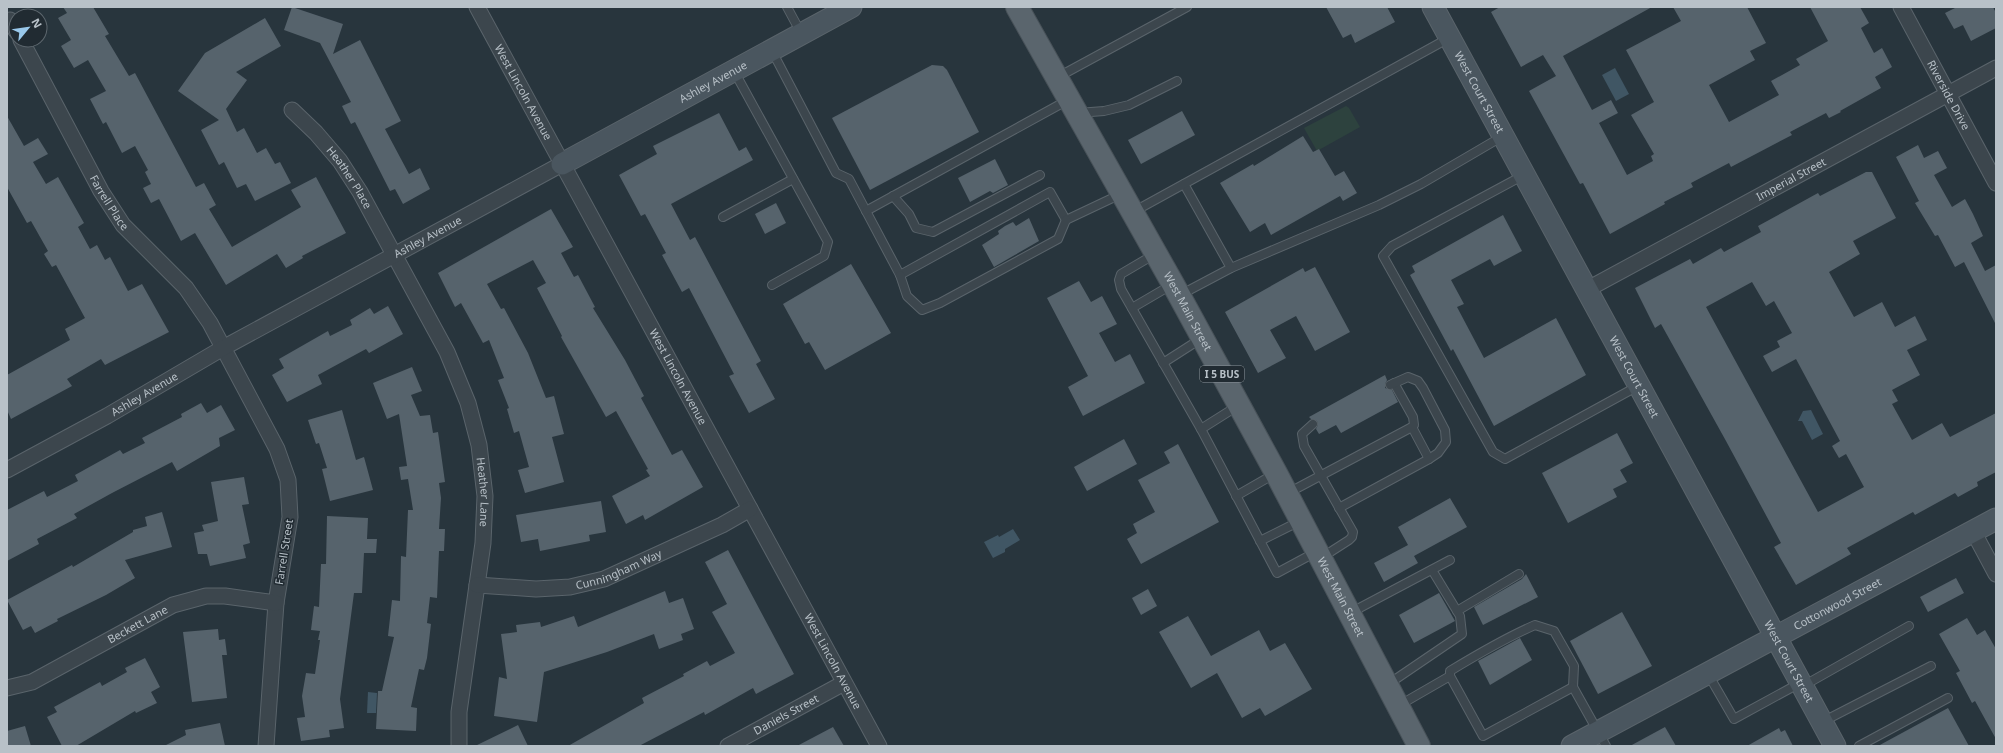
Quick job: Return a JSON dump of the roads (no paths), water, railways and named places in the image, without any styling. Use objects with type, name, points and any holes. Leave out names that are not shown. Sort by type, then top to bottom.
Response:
[{"type":"main road","name":"West Main Street","points":[[1017,7],[1203,338],[1301,520],[1419,746]]},
{"type":"street","name":"West Lincoln Avenue","points":[[477,7],[879,746]]},
{"type":"street","name":"Ashley Avenue","points":[[7,470],[107,416],[223,348],[851,7]]},
{"type":"street","name":"West Court Street","points":[[1433,7],[1835,746]]},
{"type":"street","name":"Riverside Drive","points":[[1901,7],[1996,183]]},
{"type":"street","name":"Farrell Place","points":[[25,48],[101,191],[123,225],[186,288],[210,323],[223,348]]},
{"type":"street","name":"Imperial Street","points":[[1586,290],[1996,68]]},
{"type":"street","name":"Heather Place","points":[[292,110],[316,133],[340,161],[360,192],[393,256]]},
{"type":"street","name":"Heather Lane","points":[[393,256],[446,352],[468,403],[479,445],[485,496],[483,543],[459,712],[459,746]]},
{"type":"street","name":"Farrell Street","points":[[223,348],[277,448],[288,480],[290,517],[276,603],[266,746]]},
{"type":"street","name":"Cunningham Way","points":[[477,585],[536,589],[570,586],[604,579],[722,525],[750,510]]},
{"type":"street","name":"Cottonwood Street","points":[[1572,746],[1602,739],[1708,673],[1996,518]]},
{"type":"street","points":[[1973,531],[1996,574]]},
{"type":"street","name":"Beckett Lane","points":[[7,688],[32,682],[173,605],[206,596],[225,596],[276,603]]},
{"type":"street","name":"Daniels Street","points":[[728,746],[844,683]]},
{"type":"lane","points":[[787,7],[802,34]]},
{"type":"lane","points":[[1056,78],[1187,7]]},
{"type":"lane","points":[[1132,212],[1450,38]]},
{"type":"lane","points":[[772,50],[836,173],[849,179],[900,274],[907,296],[922,310],[940,303],[1058,239],[1066,220],[1122,194]]},
{"type":"lane","points":[[734,71],[828,242],[824,256],[772,286]]},
{"type":"lane","points":[[866,211],[893,196],[1072,107],[1104,111],[1129,105],[1177,81]]},
{"type":"lane","points":[[1132,308],[1231,268],[1385,202],[1421,184],[1503,136]]},
{"type":"lane","points":[[893,196],[909,214],[916,228],[934,232],[1040,175]]},
{"type":"lane","points":[[1524,175],[1392,246],[1383,256],[1493,452],[1505,460],[1639,386]]},
{"type":"lane","points":[[723,217],[793,179]]},
{"type":"lane","points":[[1184,184],[1231,268]]},
{"type":"lane","points":[[900,274],[1050,192],[1066,220]]},
{"type":"lane","points":[[1156,254],[1121,274],[1119,280],[1121,289],[1201,429],[1277,573],[1319,555],[1352,537],[1353,532],[1304,446],[1302,438],[1304,430],[1313,424]]},
{"type":"lane","points":[[1163,363],[1203,338]]},
{"type":"lane","points":[[1339,508],[1429,460],[1446,442],[1445,430],[1418,381],[1408,377],[1392,384],[1413,418],[1414,425],[1412,427],[1429,460]]},
{"type":"lane","points":[[1201,429],[1239,405]]},
{"type":"lane","points":[[1287,494],[1412,427]]},
{"type":"lane","points":[[1236,496],[1276,473]]},
{"type":"lane","points":[[1260,542],[1301,520]]},
{"type":"lane","points":[[1349,614],[1450,560]]},
{"type":"lane","points":[[1386,685],[1462,634],[1460,616],[1432,570]]},
{"type":"lane","points":[[1457,611],[1519,574]]},
{"type":"lane","points":[[1573,687],[1483,736],[1450,676],[1450,671],[1504,638],[1535,625],[1554,631],[1574,666],[1573,687],[1602,739]]},
{"type":"lane","points":[[1708,673],[1734,719],[1909,626]]},
{"type":"lane","points":[[1822,722],[1931,666]]},
{"type":"lane","points":[[1398,706],[1450,676]]},
{"type":"lane","points":[[1859,746],[1948,698]]},
{"type":"water","points":[[1615,68],[1629,94],[1616,101],[1602,75]]},
{"type":"water","points":[[1811,410],[1823,434],[1812,440],[1802,421],[1798,421],[1803,411]]},
{"type":"water","points":[[1013,529],[1020,540],[1005,549],[1005,552],[993,558],[984,542],[998,535],[999,537]]},
{"type":"water","points":[[368,692],[377,693],[376,713],[367,713]]}]
